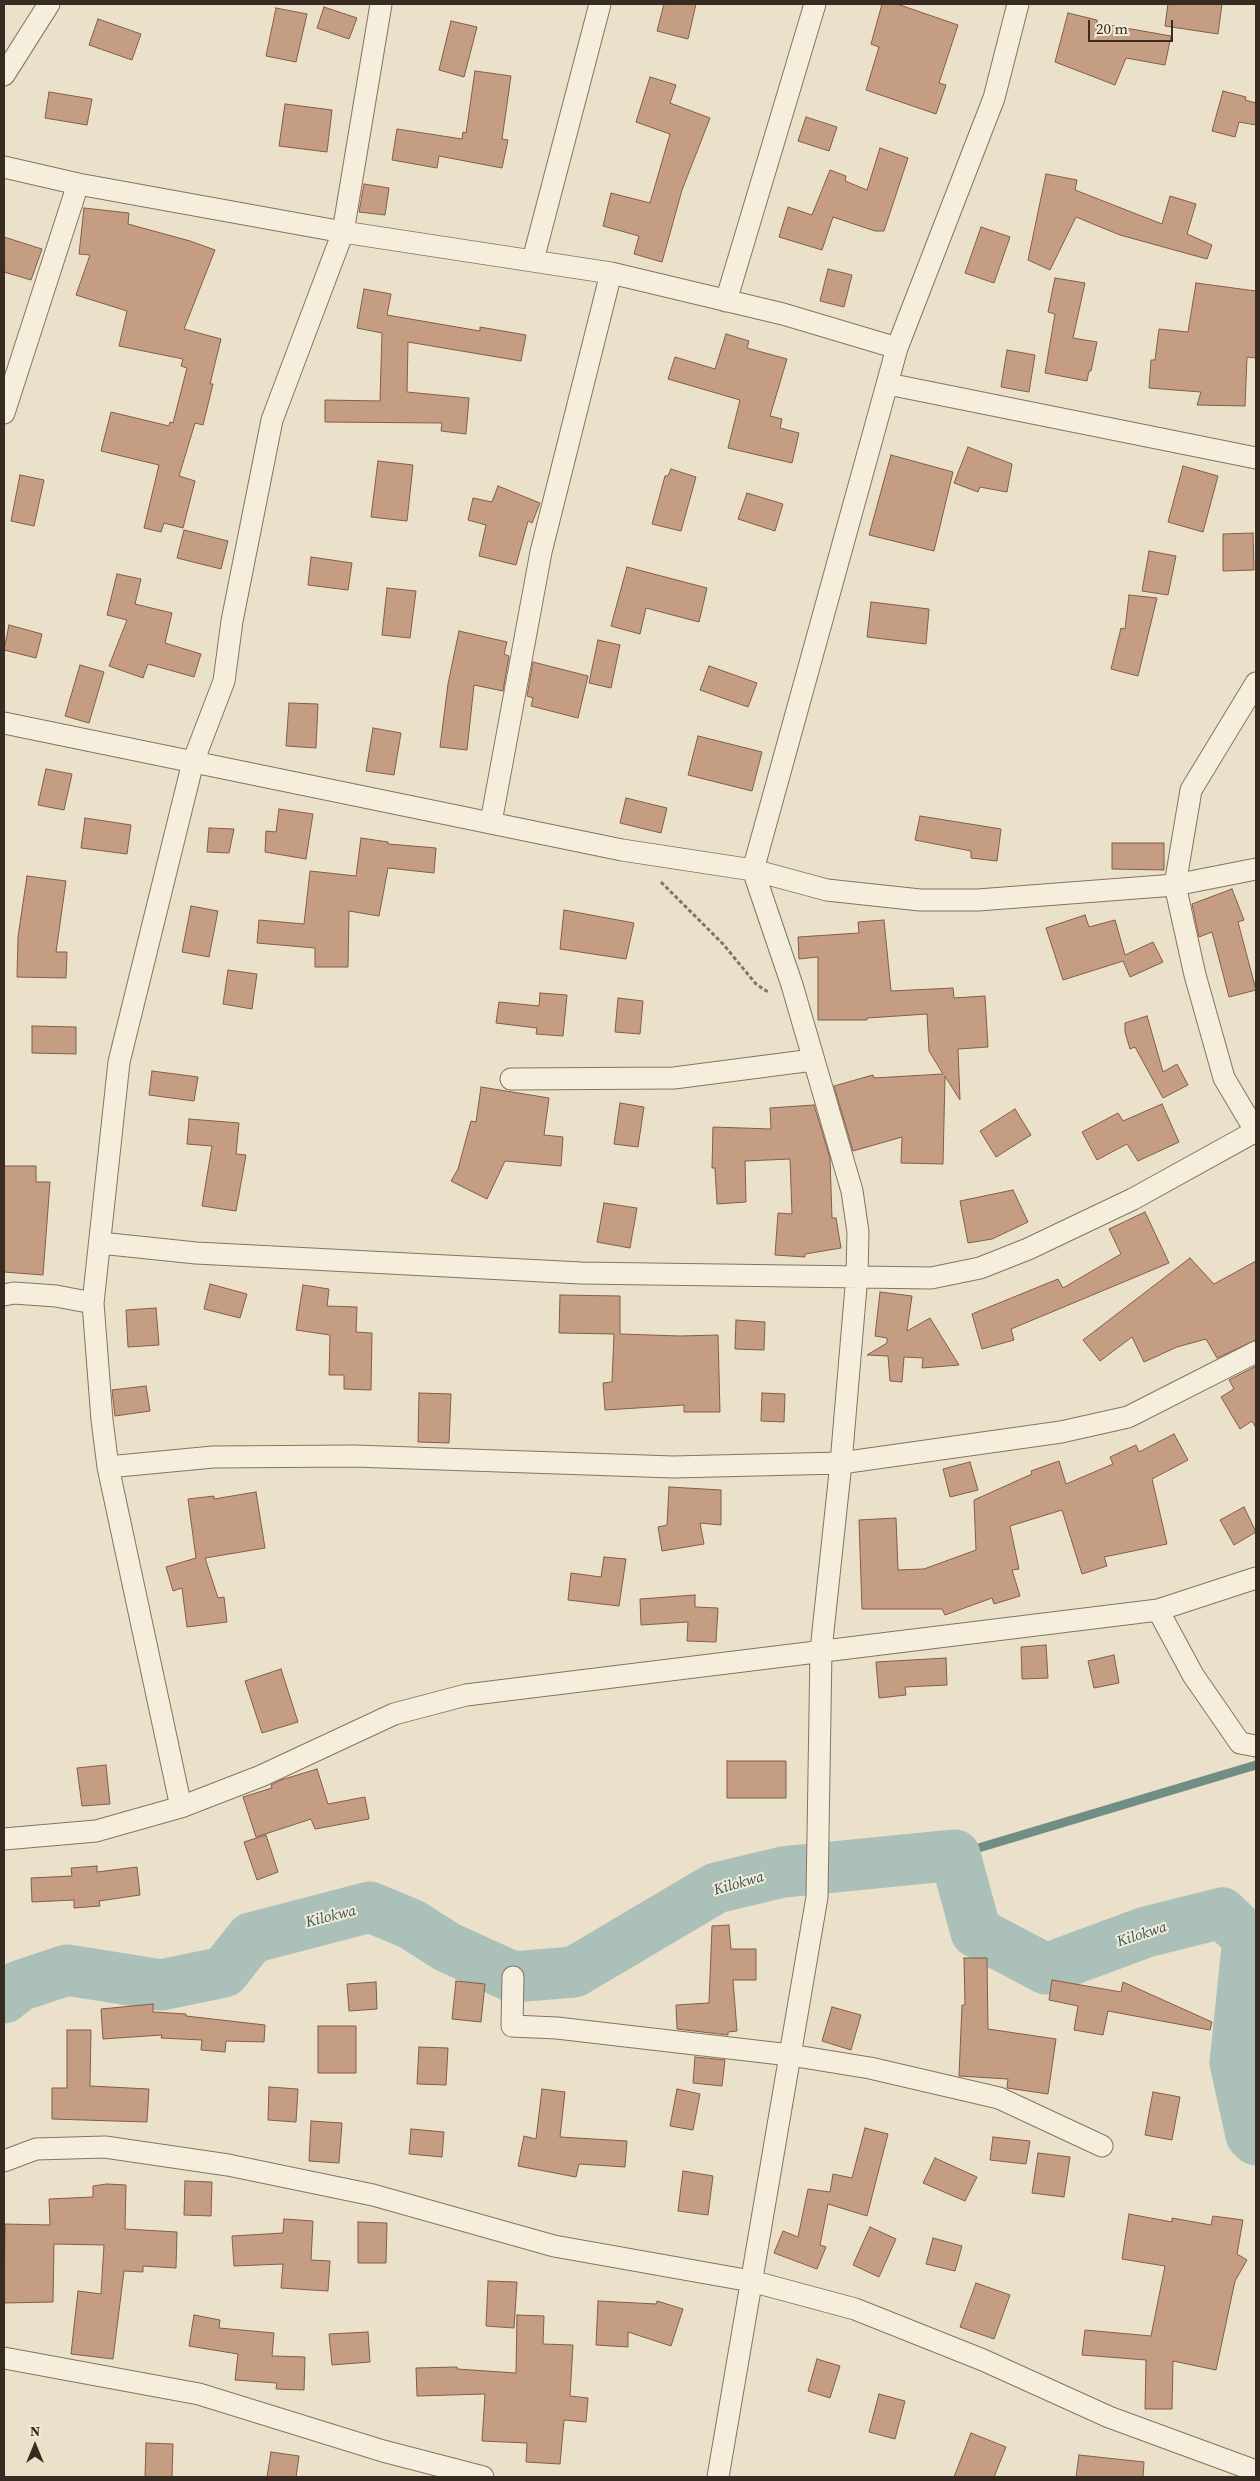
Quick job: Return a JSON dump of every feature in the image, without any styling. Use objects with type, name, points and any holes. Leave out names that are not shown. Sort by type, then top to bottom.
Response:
[{"type":"street","points":[[4,76],[50,4]]},
{"type":"street","points":[[181,1807],[108,1467],[102,1420],[94,1303],[119,1062],[192,762],[224,681],[232,621],[272,420],[342,232],[381,4]]},
{"type":"street","points":[[533,260],[600,4]]},
{"type":"street","points":[[726,300],[815,4]]},
{"type":"street","points":[[718,2477],[817,1897],[822,1650],[841,1463],[857,1275],[858,1232],[852,1190],[792,985],[753,870],[897,348],[994,98],[1018,4]]},
{"type":"street","points":[[4,167],[78,184],[342,232],[612,273],[783,314],[897,348]]},
{"type":"street","points":[[4,413],[78,184]]},
{"type":"street","points":[[491,822],[541,552],[612,273]]},
{"type":"street","points":[[888,384],[1256,458]]},
{"type":"street","points":[[100,1243],[196,1253],[581,1273],[857,1275],[931,1278],[980,1268],[1028,1249],[1133,1198],[1256,1132],[1224,1078],[1195,975],[1175,884],[1191,790],[1256,683]]},
{"type":"street","points":[[4,723],[622,850],[753,870],[827,890],[920,900],[978,900],[1175,884],[1256,869]]},
{"type":"street","points":[[510,1078],[674,1078],[813,1060]]},
{"type":"street","points":[[4,1295],[14,1293],[56,1296],[94,1303]]},
{"type":"street","points":[[108,1467],[213,1457],[354,1456],[673,1467],[841,1463],[1061,1432],[1128,1417],[1256,1352]]},
{"type":"street","points":[[4,1839],[96,1831],[181,1807],[261,1776],[394,1714],[466,1695],[1158,1610],[1256,1578]]},
{"type":"street","points":[[1158,1610],[1193,1675],[1240,1743],[1256,1746]]},
{"type":"street","points":[[513,1978],[512,2026],[557,2028],[790,2055],[870,2068],[999,2098],[1102,2146]]},
{"type":"street","points":[[4,2161],[36,2149],[105,2147],[228,2165],[373,2195],[554,2246],[751,2281],[855,2309],[983,2360],[1109,2417],[1256,2471]]},
{"type":"street","points":[[4,2358],[199,2394],[383,2451],[483,2477]]},
{"type":"path","points":[[656,877],[723,944],[756,984],[781,1002],[792,985]]},
{"type":"building","points":[[664,4],[696,4],[688,39],[657,31]]},
{"type":"building","points":[[882,4],[897,4],[958,25],[939,83],[946,85],[936,114],[866,90],[879,47],[871,44]]},
{"type":"building","points":[[1168,4],[1222,4],[1218,34],[1165,26]]},
{"type":"building","points":[[324,7],[357,18],[349,39],[317,28]]},
{"type":"building","points":[[276,8],[307,14],[296,62],[266,56]]},
{"type":"building","points":[[1068,13],[1097,20],[1097,23],[1171,36],[1165,65],[1126,58],[1115,85],[1055,62]]},
{"type":"building","points":[[98,19],[141,34],[132,60],[89,45]]},
{"type":"building","points":[[451,21],[477,27],[464,77],[439,70]]},
{"type":"building","points":[[475,71],[511,76],[502,139],[508,140],[502,168],[439,156],[437,168],[392,160],[397,129],[462,139],[463,132],[466,133]]},
{"type":"building","points":[[650,77],[676,85],[670,103],[710,118],[682,190],[662,262],[634,254],[639,236],[603,226],[611,193],[650,203],[670,134],[636,122]]},
{"type":"building","points":[[1223,91],[1246,97],[1245,100],[1256,103],[1256,125],[1239,122],[1235,137],[1212,131]]},
{"type":"building","points":[[49,92],[92,99],[87,125],[45,118]]},
{"type":"building","points":[[285,104],[332,110],[327,152],[279,146]]},
{"type":"building","points":[[806,117],[837,127],[829,151],[798,141]]},
{"type":"building","points":[[880,148],[908,158],[884,231],[875,231],[833,217],[822,250],[779,237],[788,207],[812,215],[830,170],[846,176],[845,181],[867,190]]},
{"type":"building","points":[[1046,174],[1077,180],[1075,190],[1162,224],[1170,196],[1196,204],[1187,234],[1212,245],[1207,259],[1120,235],[1076,217],[1050,270],[1028,260]]},
{"type":"building","points":[[364,184],[389,188],[385,215],[359,212]]},
{"type":"building","points":[[84,208],[129,213],[128,224],[215,250],[184,329],[221,339],[210,384],[213,384],[203,425],[195,423],[179,476],[195,481],[183,528],[164,523],[161,532],[144,528],[159,465],[101,451],[111,412],[169,426],[170,422],[173,423],[187,368],[181,366],[183,359],[119,346],[127,311],[76,295],[90,255],[79,254]]},
{"type":"building","points":[[981,227],[1010,237],[994,283],[965,273]]},
{"type":"building","points":[[4,237],[42,249],[31,280],[4,272]]},
{"type":"building","points":[[828,269],[852,275],[844,307],[820,301]]},
{"type":"building","points":[[1055,278],[1085,283],[1073,338],[1097,342],[1087,381],[1045,373],[1055,314],[1048,312]]},
{"type":"building","points":[[1196,283],[1256,291],[1256,358],[1247,357],[1245,406],[1197,405],[1201,392],[1149,388],[1151,360],[1155,360],[1159,329],[1188,332]]},
{"type":"building","points":[[364,289],[391,294],[387,315],[480,331],[480,327],[526,335],[521,361],[408,342],[407,392],[469,398],[466,434],[441,431],[442,423],[325,422],[325,400],[380,401],[382,333],[357,328]]},
{"type":"building","points":[[726,334],[749,341],[747,348],[787,359],[770,416],[782,419],[780,428],[799,433],[792,463],[728,448],[740,400],[668,379],[675,357],[715,369]]},
{"type":"building","points":[[1007,350],[1035,355],[1029,392],[1001,387]]},
{"type":"building","points":[[968,447],[1012,464],[1007,492],[980,487],[978,492],[954,483]]},
{"type":"building","points":[[891,455],[953,472],[934,551],[869,535]]},
{"type":"building","points":[[378,461],[413,465],[407,521],[371,517]]},
{"type":"building","points":[[1183,466],[1218,476],[1203,532],[1168,522]]},
{"type":"building","points":[[671,469],[696,477],[681,531],[652,524],[665,476],[668,476]]},
{"type":"building","points":[[20,475],[44,480],[34,526],[11,521]]},
{"type":"building","points":[[498,486],[540,503],[532,523],[528,521],[516,565],[479,556],[486,525],[468,520],[473,498],[492,502]]},
{"type":"building","points":[[747,493],[783,504],[775,531],[738,519]]},
{"type":"building","points":[[184,530],[228,541],[221,569],[177,558]]},
{"type":"building","points":[[1253,533],[1254,570],[1223,571],[1223,534]]},
{"type":"building","points":[[1149,551],[1176,556],[1168,595],[1142,591]]},
{"type":"building","points":[[311,557],[352,563],[348,590],[308,585]]},
{"type":"building","points":[[627,567],[707,588],[699,622],[646,608],[640,634],[611,626]]},
{"type":"building","points":[[117,574],[141,579],[135,604],[172,613],[165,643],[201,654],[194,677],[148,664],[143,678],[109,666],[127,620],[107,615]]},
{"type":"building","points":[[387,588],[416,591],[410,638],[382,635]]},
{"type":"building","points":[[1129,595],[1157,598],[1138,676],[1111,669],[1121,628],[1125,629]]},
{"type":"building","points":[[871,602],[929,609],[926,644],[867,637]]},
{"type":"building","points":[[9,625],[42,634],[36,658],[4,650]]},
{"type":"building","points":[[459,631],[507,642],[504,654],[509,656],[503,691],[474,685],[467,750],[440,747],[448,684]]},
{"type":"building","points":[[598,640],[620,645],[611,688],[589,683]]},
{"type":"building","points":[[533,662],[588,676],[578,718],[531,706],[533,698],[527,696]]},
{"type":"building","points":[[80,665],[104,672],[89,723],[65,716]]},
{"type":"building","points":[[709,666],[757,683],[748,707],[700,690]]},
{"type":"building","points":[[289,703],[318,704],[316,748],[286,746]]},
{"type":"building","points":[[373,728],[401,733],[394,775],[366,771]]},
{"type":"building","points":[[698,736],[762,752],[752,791],[688,775]]},
{"type":"building","points":[[46,769],[72,774],[64,810],[38,805]]},
{"type":"building","points":[[626,798],[667,808],[661,833],[620,823]]},
{"type":"building","points":[[279,809],[313,814],[306,859],[265,852],[266,831],[276,832]]},
{"type":"building","points":[[920,816],[1001,829],[997,861],[971,858],[971,851],[915,840]]},
{"type":"building","points":[[85,818],[131,825],[127,854],[81,848]]},
{"type":"building","points":[[209,828],[234,829],[229,853],[207,852]]},
{"type":"building","points":[[361,838],[388,842],[388,844],[436,848],[434,873],[388,868],[379,916],[349,911],[348,967],[315,967],[315,948],[257,943],[259,920],[304,924],[310,871],[356,876]]},
{"type":"building","points":[[1112,843],[1164,843],[1164,870],[1112,869]]},
{"type":"building","points":[[27,876],[66,881],[56,952],[67,952],[66,978],[17,977],[18,937]]},
{"type":"building","points":[[1232,889],[1244,920],[1238,922],[1256,990],[1229,997],[1212,932],[1199,937],[1192,904]]},
{"type":"building","points":[[191,906],[218,911],[209,957],[182,952]]},
{"type":"building","points":[[564,910],[634,923],[626,959],[560,949]]},
{"type":"building","points":[[1085,915],[1089,927],[1115,920],[1125,955],[1153,942],[1163,962],[1130,977],[1123,961],[1063,980],[1046,928]]},
{"type":"building","points":[[884,920],[891,991],[953,988],[954,998],[985,996],[988,1047],[958,1049],[960,1100],[945,1076],[943,1164],[901,1163],[902,1137],[853,1151],[834,1086],[873,1075],[874,1078],[943,1074],[929,1051],[927,1014],[867,1018],[867,1020],[818,1020],[818,957],[799,959],[798,937],[859,933],[858,922]]},
{"type":"building","points":[[228,970],[257,974],[252,1009],[223,1004]]},
{"type":"building","points":[[540,993],[567,995],[563,1036],[536,1034],[537,1028],[496,1023],[499,1002],[539,1006]]},
{"type":"building","points":[[618,998],[643,1001],[640,1034],[615,1032]]},
{"type":"building","points":[[1147,1016],[1163,1072],[1177,1064],[1188,1085],[1163,1098],[1135,1047],[1130,1049],[1125,1032],[1125,1023]]},
{"type":"building","points":[[32,1026],[76,1027],[76,1054],[32,1053]]},
{"type":"building","points":[[152,1071],[198,1077],[194,1101],[149,1095]]},
{"type":"building","points":[[481,1087],[549,1098],[544,1135],[563,1137],[561,1166],[505,1161],[487,1199],[451,1181],[458,1169],[471,1121],[476,1122]]},
{"type":"building","points":[[620,1103],[644,1107],[638,1147],[614,1144]]},
{"type":"building","points":[[1162,1104],[1179,1142],[1138,1161],[1127,1144],[1097,1160],[1082,1132],[1118,1113],[1123,1121]]},
{"type":"building","points":[[814,1105],[830,1158],[832,1218],[836,1218],[841,1248],[805,1254],[805,1257],[775,1255],[778,1213],[792,1214],[790,1159],[745,1161],[746,1202],[717,1204],[715,1168],[712,1168],[713,1127],[771,1129],[770,1108]]},
{"type":"building","points":[[1015,1109],[1031,1135],[996,1157],[980,1131]]},
{"type":"building","points":[[189,1119],[239,1123],[236,1154],[246,1155],[236,1211],[202,1206],[212,1146],[187,1144]]},
{"type":"building","points":[[4,1166],[36,1166],[36,1182],[50,1182],[43,1275],[4,1272]]},
{"type":"building","points":[[1013,1190],[1028,1222],[992,1239],[968,1243],[960,1201]]},
{"type":"building","points":[[604,1203],[637,1208],[630,1248],[597,1242]]},
{"type":"building","points":[[1145,1212],[1169,1263],[1011,1329],[1014,1340],[982,1349],[972,1314],[1058,1279],[1063,1288],[1121,1254],[1109,1229]]},
{"type":"building","points":[[1190,1258],[1214,1284],[1256,1261],[1256,1340],[1217,1358],[1206,1339],[1177,1347],[1144,1362],[1132,1337],[1100,1361],[1083,1340]]},
{"type":"building","points":[[210,1284],[247,1294],[240,1318],[204,1309]]},
{"type":"building","points":[[303,1285],[329,1289],[327,1306],[357,1307],[356,1332],[372,1333],[371,1390],[344,1389],[344,1375],[329,1375],[330,1335],[296,1330]]},
{"type":"building","points":[[880,1292],[912,1296],[907,1331],[930,1318],[959,1365],[922,1368],[923,1358],[904,1357],[902,1382],[890,1381],[888,1356],[867,1355],[887,1343],[887,1338],[875,1336]]},
{"type":"building","points":[[560,1295],[620,1296],[620,1334],[718,1335],[720,1412],[684,1412],[684,1405],[605,1410],[603,1383],[612,1382],[614,1334],[559,1333]]},
{"type":"building","points":[[156,1308],[159,1345],[128,1347],[126,1310]]},
{"type":"building","points":[[736,1320],[765,1322],[764,1350],[735,1349]]},
{"type":"building","points":[[1256,1366],[1256,1428],[1252,1421],[1240,1429],[1221,1397],[1234,1389],[1229,1380]]},
{"type":"building","points":[[146,1386],[150,1411],[115,1416],[112,1390]]},
{"type":"building","points":[[419,1393],[451,1394],[449,1443],[418,1442]]},
{"type":"building","points":[[762,1393],[785,1394],[784,1422],[761,1421]]},
{"type":"building","points":[[1174,1434],[1188,1460],[1152,1479],[1167,1544],[1104,1557],[1107,1566],[1082,1574],[1062,1510],[1010,1526],[1019,1569],[1012,1570],[1020,1596],[994,1604],[992,1598],[945,1615],[942,1609],[862,1609],[859,1520],[896,1518],[898,1570],[924,1569],[976,1550],[974,1500],[1032,1474],[1031,1471],[1059,1461],[1066,1484],[1113,1464],[1110,1457],[1136,1445],[1139,1452]]},
{"type":"building","points":[[970,1462],[978,1490],[950,1497],[943,1469]]},
{"type":"building","points":[[669,1487],[721,1490],[721,1525],[700,1523],[704,1544],[662,1551],[658,1527],[667,1525]]},
{"type":"building","points":[[256,1492],[265,1548],[205,1558],[218,1598],[224,1597],[227,1622],[187,1627],[182,1588],[173,1591],[166,1567],[196,1558],[188,1499],[214,1496],[214,1499]]},
{"type":"building","points":[[1244,1507],[1256,1532],[1234,1545],[1220,1520]]},
{"type":"building","points":[[604,1557],[626,1559],[619,1606],[568,1600],[571,1573],[601,1577]]},
{"type":"building","points":[[695,1595],[695,1607],[718,1608],[716,1642],[687,1641],[688,1622],[641,1625],[640,1599]]},
{"type":"building","points":[[1046,1645],[1048,1678],[1022,1679],[1021,1647]]},
{"type":"building","points":[[1114,1655],[1119,1683],[1094,1688],[1088,1661]]},
{"type":"building","points":[[946,1658],[947,1685],[905,1687],[906,1695],[879,1698],[876,1662]]},
{"type":"building","points":[[281,1669],[298,1722],[262,1733],[245,1681]]},
{"type":"building","points":[[727,1761],[786,1761],[786,1798],[727,1798]]},
{"type":"building","points":[[106,1765],[110,1804],[82,1806],[77,1768]]},
{"type":"building","points":[[317,1769],[328,1804],[365,1797],[369,1819],[315,1829],[311,1819],[256,1837],[243,1797],[272,1788],[271,1785],[281,1780]]},
{"type":"building","points":[[266,1835],[278,1872],[257,1880],[244,1842]]},
{"type":"building","points":[[97,1866],[97,1872],[137,1867],[140,1895],[99,1901],[100,1906],[74,1908],[74,1900],[32,1902],[31,1878],[72,1876],[71,1868]]},
{"type":"building","points":[[729,1925],[731,1949],[756,1949],[756,1980],[733,1980],[737,2031],[728,2032],[728,2035],[677,2029],[676,2005],[709,2003],[712,1926]]},
{"type":"building","points":[[964,1958],[987,1958],[988,2029],[1056,2039],[1048,2094],[1007,2088],[1008,2079],[959,2076],[962,2005],[965,2005]]},
{"type":"building","points":[[1052,1980],[1121,1992],[1123,1982],[1212,2022],[1210,2030],[1108,2011],[1103,2035],[1074,2030],[1078,2006],[1049,2000]]},
{"type":"building","points":[[456,1981],[485,1984],[481,2022],[452,2019]]},
{"type":"building","points":[[376,1982],[377,2009],[349,2011],[347,1984]]},
{"type":"building","points":[[153,2004],[153,2012],[186,2014],[186,2016],[265,2025],[264,2042],[226,2041],[225,2052],[201,2050],[202,2040],[161,2038],[162,2035],[103,2039],[101,2009]]},
{"type":"building","points":[[832,2007],[861,2015],[851,2050],[822,2041]]},
{"type":"building","points":[[318,2026],[356,2026],[356,2073],[318,2073]]},
{"type":"building","points":[[67,2030],[91,2030],[90,2086],[149,2089],[147,2122],[52,2119],[52,2088],[67,2088]]},
{"type":"building","points":[[419,2047],[448,2048],[446,2085],[417,2084]]},
{"type":"building","points":[[695,2057],[725,2060],[722,2086],[693,2083]]},
{"type":"building","points":[[269,2087],[298,2089],[296,2122],[268,2120]]},
{"type":"building","points":[[542,2089],[565,2092],[560,2137],[627,2141],[625,2167],[579,2164],[576,2177],[518,2166],[524,2136],[536,2139]]},
{"type":"building","points":[[677,2089],[700,2094],[693,2130],[670,2126]]},
{"type":"building","points":[[1153,2092],[1180,2097],[1172,2140],[1145,2135]]},
{"type":"building","points":[[311,2121],[342,2123],[339,2163],[309,2161]]},
{"type":"building","points":[[865,2128],[888,2134],[867,2216],[828,2204],[820,2245],[826,2247],[817,2269],[774,2253],[783,2231],[798,2237],[808,2189],[830,2192],[833,2174],[852,2178]]},
{"type":"building","points":[[411,2129],[444,2132],[442,2157],[409,2154]]},
{"type":"building","points":[[993,2137],[1030,2141],[1026,2164],[990,2160]]},
{"type":"building","points":[[1038,2153],[1070,2157],[1064,2197],[1032,2193]]},
{"type":"building","points":[[935,2158],[977,2177],[965,2201],[923,2183]]},
{"type":"building","points":[[683,2171],[713,2176],[708,2215],[678,2211]]},
{"type":"building","points":[[185,2181],[212,2182],[211,2216],[184,2215]]},
{"type":"building","points":[[107,2184],[126,2185],[125,2229],[177,2232],[176,2268],[143,2266],[143,2272],[124,2271],[113,2359],[71,2354],[78,2291],[101,2294],[104,2245],[54,2244],[53,2302],[4,2303],[5,2224],[50,2225],[49,2199],[93,2197],[93,2186]]},
{"type":"building","points":[[1129,2214],[1172,2222],[1172,2218],[1211,2225],[1213,2216],[1243,2220],[1237,2254],[1247,2260],[1235,2281],[1216,2370],[1173,2361],[1172,2409],[1145,2409],[1146,2360],[1082,2355],[1085,2330],[1151,2336],[1165,2266],[1122,2259]]},
{"type":"building","points":[[284,2219],[313,2221],[311,2260],[330,2261],[328,2291],[281,2288],[283,2264],[234,2266],[232,2236],[283,2233]]},
{"type":"building","points":[[358,2222],[387,2223],[386,2263],[358,2263]]},
{"type":"building","points":[[870,2227],[896,2239],[879,2277],[853,2265]]},
{"type":"building","points":[[933,2238],[962,2246],[955,2271],[926,2264]]},
{"type":"building","points":[[488,2281],[517,2282],[514,2328],[486,2326]]},
{"type":"building","points":[[976,2283],[1010,2295],[994,2339],[960,2327]]},
{"type":"building","points":[[598,2301],[656,2304],[657,2301],[683,2309],[671,2346],[628,2332],[628,2347],[596,2345]]},
{"type":"building","points":[[194,2315],[220,2320],[219,2328],[274,2333],[272,2356],[305,2357],[304,2390],[276,2389],[277,2383],[235,2380],[238,2354],[189,2346]]},
{"type":"building","points":[[517,2315],[544,2316],[543,2344],[573,2345],[570,2396],[588,2398],[586,2422],[564,2420],[560,2464],[526,2462],[527,2443],[482,2441],[485,2394],[417,2396],[416,2368],[457,2367],[457,2369],[516,2373]]},
{"type":"building","points":[[368,2332],[370,2362],[332,2365],[329,2334]]},
{"type":"building","points":[[817,2359],[840,2366],[830,2398],[808,2391]]},
{"type":"building","points":[[879,2394],[905,2401],[895,2439],[869,2432]]},
{"type":"building","points":[[971,2433],[1006,2447],[994,2477],[954,2477]]},
{"type":"building","points":[[146,2443],[173,2444],[172,2477],[145,2477]]},
{"type":"building","points":[[271,2452],[299,2456],[296,2477],[267,2477]]},
{"type":"building","points":[[1079,2455],[1144,2462],[1143,2477],[1076,2477]]},
{"type":"waterway","points":[[955,1855],[1256,1765]]},
{"type":"waterway","name":"Kilokwa","points":[[4,1998],[19,1986],[67,1970],[161,1985],[224,1972],[251,1938],[370,1907],[411,1924],[447,1947],[513,1977],[574,1972],[716,1888],[783,1872],[955,1855],[976,1932],[1046,1969],[1146,1932],[1222,1913],[1248,1938],[1235,2063],[1251,2135],[1256,2140]]}]
